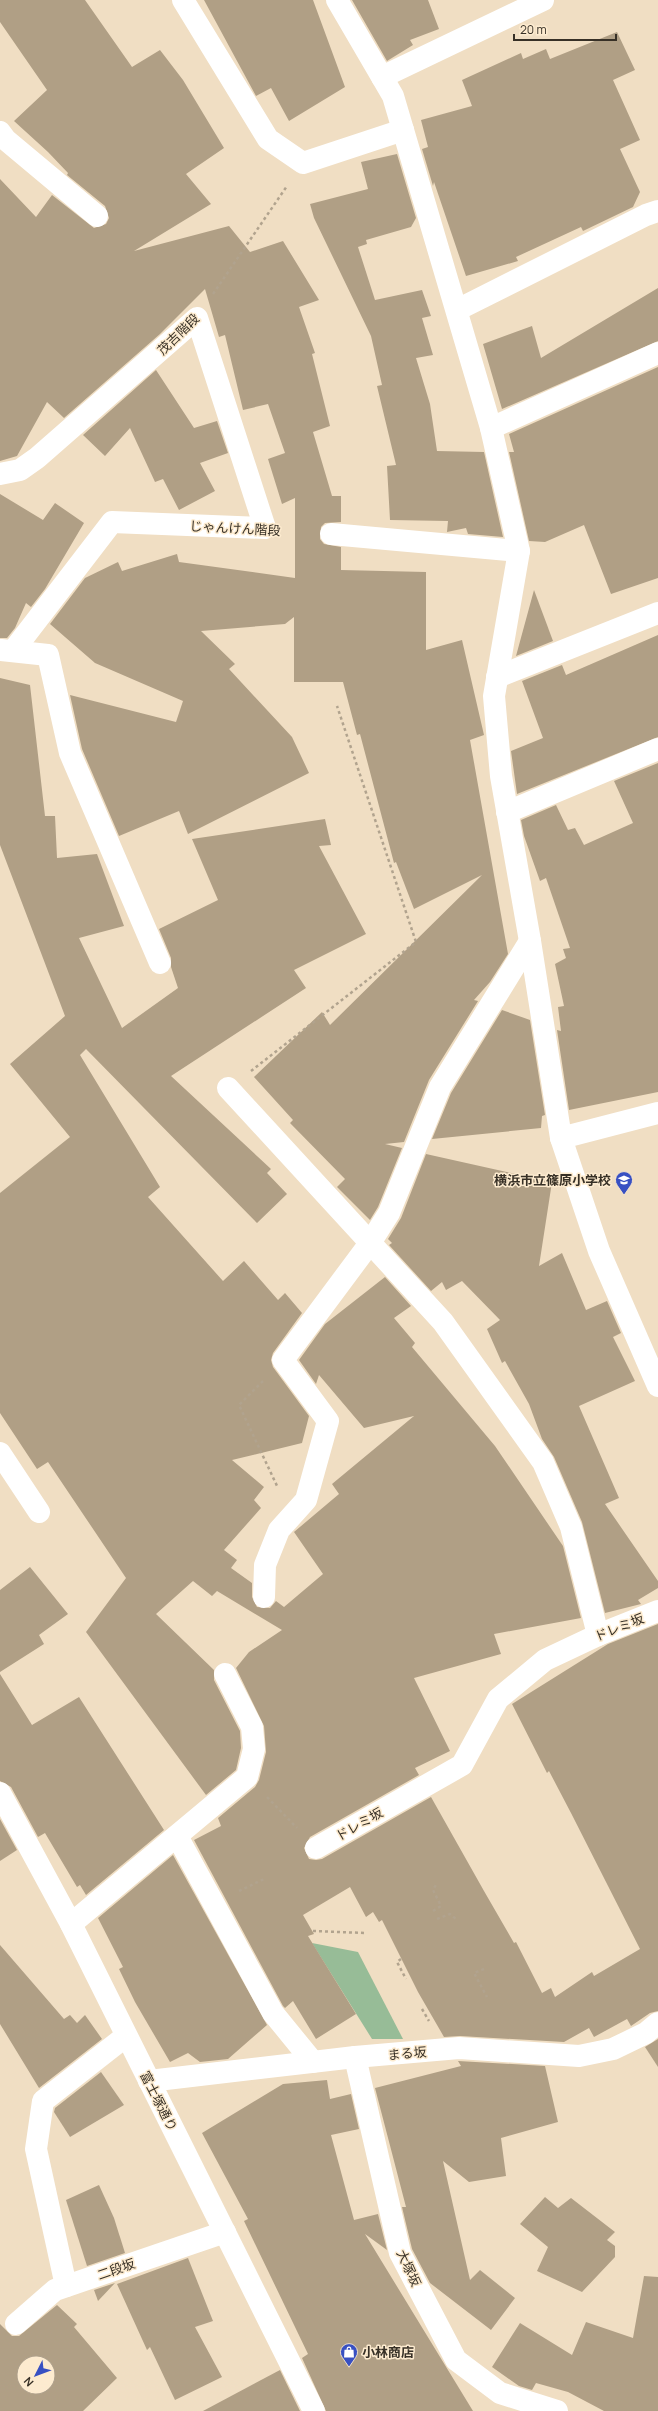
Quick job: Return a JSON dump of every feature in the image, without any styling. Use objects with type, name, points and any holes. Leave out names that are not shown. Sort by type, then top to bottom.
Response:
[{"type":"street","points":[[183,0],[268,139],[304,163],[403,130]]},
{"type":"street","points":[[337,0],[393,96],[491,428],[519,551],[494,696],[501,776],[530,941],[561,1138],[599,1251],[658,1386]]},
{"type":"street","points":[[382,77],[543,0]]},
{"type":"street","points":[[0,132],[6,140],[97,216]]},
{"type":"street","points":[[457,310],[646,215],[658,211]]},
{"type":"street","name":"茂吉階段","points":[[0,474],[20,470],[37,458],[197,318]]},
{"type":"street","name":"じゃんけん階段","points":[[7,651],[112,522],[265,528],[197,318]]},
{"type":"street","points":[[491,428],[658,353]]},
{"type":"street","points":[[331,534],[519,551]]},
{"type":"street","points":[[497,677],[658,613]]},
{"type":"street","points":[[7,651],[48,655],[70,753],[160,963]]},
{"type":"street","points":[[507,812],[658,749]]},
{"type":"street","points":[[264,1597],[266,1565],[278,1530],[306,1500],[328,1421],[283,1360],[370,1243],[389,1213],[440,1087],[530,941]]},
{"type":"street","points":[[228,1088],[443,1322],[543,1462],[571,1527],[598,1635]]},
{"type":"street","points":[[561,1138],[658,1113]]},
{"type":"street","points":[[0,1453],[39,1512]]},
{"type":"street","name":"ドレミ坂","points":[[316,1848],[462,1765],[498,1699],[546,1660],[598,1635],[658,1611]]},
{"type":"street","points":[[70,1924],[247,1777],[254,1749],[252,1728],[225,1674]]},
{"type":"street","name":"富士塚通り","points":[[0,1793],[70,1924],[314,2411]]},
{"type":"street","points":[[177,1836],[273,2013],[313,2062]]},
{"type":"street","name":"まる坂","points":[[149,2081],[355,2057],[459,2048],[579,2056],[613,2049],[646,2033],[658,2023]]},
{"type":"street","points":[[66,2286],[36,2149],[43,2101],[126,2036]]},
{"type":"street","name":"大塚坂","points":[[355,2057],[400,2253],[456,2360],[500,2393],[557,2411]]},
{"type":"street","name":"二段坂","points":[[16,2324],[55,2290],[225,2232]]},
{"type":"path","name":"茂吉階段","points":[[197,318],[304,163]]},
{"type":"path","points":[[228,1088],[416,942],[337,706]]},
{"type":"path","points":[[239,1405],[291,1515]]},
{"type":"path","points":[[247,1777],[316,1848]]},
{"type":"path","points":[[433,1911],[441,1906],[433,1890],[437,1883]]},
{"type":"path","points":[[437,1919],[450,1914],[456,1919]]},
{"type":"path","points":[[313,1931],[365,1933]]},
{"type":"path","points":[[401,1959],[397,1962],[398,1967],[406,1979]]},
{"type":"path","points":[[484,1968],[474,1973],[487,1997]]},
{"type":"green space","points":[[312,1943],[358,1952],[403,2039],[372,2039]]},
{"type":"building","points":[[0,0],[85,0],[132,67],[160,50],[183,80],[224,148],[186,174],[211,204],[134,251],[229,226],[250,252],[283,241],[319,300],[299,307],[315,353],[312,354],[330,426],[313,432],[332,496],[341,496],[341,522],[325,523],[321,527],[320,539],[324,544],[341,547],[341,570],[426,572],[426,650],[462,640],[484,735],[470,740],[508,954],[490,982],[474,1000],[478,1001],[429,1080],[404,1142],[385,1144],[402,1148],[378,1207],[370,1220],[337,1187],[345,1179],[290,1123],[293,1120],[254,1077],[322,1012],[330,1025],[482,875],[414,909],[396,862],[394,863],[360,734],[357,735],[343,682],[294,682],[294,617],[285,624],[201,631],[235,664],[229,669],[292,737],[309,773],[188,834],[179,811],[119,836],[82,749],[70,695],[176,722],[183,701],[95,663],[50,624],[85,578],[118,562],[122,571],[177,554],[179,562],[295,578],[295,498],[282,504],[268,459],[285,453],[268,404],[243,410],[225,335],[219,337],[205,289],[160,334],[64,418],[47,402],[17,456],[0,461],[0,179],[36,217],[52,195],[94,228],[106,224],[109,218],[105,206],[67,175],[68,173],[48,152],[14,121],[47,90],[0,22]]},
{"type":"building","points":[[204,0],[313,0],[345,87],[289,121],[271,88],[256,96]]},
{"type":"building","points":[[352,0],[428,0],[439,29],[410,40],[413,45],[387,61]]},
{"type":"building","points":[[617,32],[635,70],[613,80],[640,140],[620,149],[640,192],[633,207],[583,231],[581,227],[516,257],[518,261],[466,276],[434,182],[433,186],[422,149],[428,147],[421,120],[472,106],[462,80],[521,53],[523,59],[546,49],[550,59]]},
{"type":"building","points":[[397,154],[416,218],[411,227],[366,240],[367,244],[358,247],[375,300],[422,290],[431,316],[422,318],[433,355],[416,358],[430,404],[437,451],[484,452],[503,537],[468,534],[466,528],[447,532],[448,521],[390,520],[387,466],[396,465],[377,386],[382,385],[371,336],[314,218],[310,204],[368,189],[361,162]]},
{"type":"building","points":[[658,288],[658,341],[502,409],[483,344],[532,326],[541,358]]},
{"type":"building","points":[[658,367],[658,578],[611,594],[584,525],[545,542],[529,541],[509,452],[514,452],[509,434]]},
{"type":"building","points":[[156,370],[194,428],[217,421],[228,453],[200,463],[215,491],[179,510],[163,479],[155,482],[130,428],[105,456],[83,435]]},
{"type":"building","points":[[0,494],[43,520],[55,503],[84,523],[45,589],[31,607],[26,603],[15,628],[7,638],[0,638]]},
{"type":"building","points":[[534,590],[553,641],[516,656]]},
{"type":"building","points":[[658,635],[658,737],[517,794],[511,751],[543,738],[522,681],[562,665],[566,675]]},
{"type":"building","points":[[0,678],[30,685],[45,816],[55,816],[57,858],[97,854],[124,926],[79,938],[122,1028],[178,988],[171,967],[171,958],[159,929],[218,900],[192,839],[325,819],[331,845],[319,846],[366,934],[294,970],[306,988],[171,1076],[271,1169],[267,1173],[287,1194],[257,1223],[86,1049],[80,1055],[160,1187],[148,1197],[223,1281],[244,1261],[278,1300],[285,1293],[302,1313],[273,1353],[271,1360],[273,1367],[309,1416],[302,1443],[232,1460],[264,1487],[254,1500],[261,1508],[224,1550],[237,1560],[231,1568],[252,1583],[252,1597],[257,1607],[270,1608],[276,1601],[284,1607],[323,1574],[294,1532],[339,1494],[332,1484],[414,1416],[364,1428],[319,1375],[316,1384],[299,1360],[325,1324],[385,1277],[411,1306],[394,1318],[415,1343],[412,1347],[495,1446],[563,1546],[581,1618],[494,1634],[501,1654],[414,1678],[450,1751],[415,1768],[419,1775],[310,1837],[304,1848],[309,1859],[322,1859],[431,1797],[514,1943],[516,1942],[542,1993],[551,1988],[555,1997],[592,1972],[594,1976],[640,1949],[571,1813],[549,1771],[547,1773],[512,1704],[608,1644],[658,1624],[658,2011],[650,2013],[631,2026],[627,2019],[594,2037],[589,2028],[564,2042],[460,2036],[444,2037],[418,1992],[382,1920],[379,1922],[373,1912],[366,1917],[350,1887],[303,1915],[314,1934],[308,1936],[356,2014],[316,2039],[293,2001],[285,2008],[283,2006],[194,1840],[221,1826],[218,1818],[255,1787],[259,1780],[266,1752],[264,1726],[236,1668],[249,1652],[282,1630],[217,1591],[212,1596],[193,1581],[156,1614],[214,1670],[214,1680],[240,1731],[241,1748],[236,1770],[206,1795],[86,1632],[126,1578],[48,1462],[37,1469],[0,1413],[0,1193],[70,1137],[10,1064],[65,1016],[0,845]]},
{"type":"building","points":[[658,763],[658,1092],[569,1110],[557,1030],[561,1031],[558,1007],[564,1006],[555,964],[566,958],[563,949],[570,948],[546,878],[540,881],[524,836],[521,820],[556,805],[568,830],[575,828],[584,845],[633,823],[614,781]]},
{"type":"building","points":[[502,1010],[530,1020],[545,1115],[542,1116],[541,1128],[432,1139],[451,1093]]},
{"type":"building","points":[[426,1154],[552,1182],[539,1266],[562,1253],[586,1310],[607,1301],[621,1333],[613,1337],[635,1381],[579,1406],[619,1498],[605,1504],[658,1581],[658,1588],[638,1600],[641,1604],[605,1613],[582,1522],[554,1457],[542,1439],[529,1404],[505,1361],[502,1363],[487,1329],[500,1320],[462,1281],[446,1290],[442,1282],[431,1291],[389,1245],[392,1243],[388,1239],[401,1218]]},
{"type":"building","points":[[30,1567],[68,1614],[39,1635],[44,1644],[0,1672],[0,1590]]},
{"type":"building","points":[[0,1674],[32,1725],[79,1697],[164,1830],[86,1895],[80,1885],[77,1887],[45,1833],[38,1837],[11,1787],[0,1781]]},
{"type":"building","points":[[0,1819],[17,1850],[0,1861]]},
{"type":"building","points":[[173,1855],[267,2025],[228,2059],[200,2062],[188,2053],[170,2062],[135,2002],[119,1969],[123,1967],[98,1918]]},
{"type":"building","points":[[0,1945],[64,2019],[70,2015],[77,2023],[85,2015],[102,2039],[39,2088],[0,2024]]},
{"type":"building","points":[[658,2039],[658,2067],[645,2047]]},
{"type":"building","points":[[458,2061],[545,2066],[558,2122],[501,2138],[506,2176],[469,2182],[443,2161],[470,2280],[480,2270],[515,2298],[491,2330],[430,2283],[412,2249],[402,2207],[406,2207],[375,2088],[461,2066]]},
{"type":"building","points":[[101,2072],[124,2105],[70,2137],[54,2112],[55,2108]]},
{"type":"building","points":[[327,2080],[330,2099],[351,2094],[359,2129],[331,2135],[354,2220],[378,2214],[387,2250],[365,2234],[473,2411],[326,2411],[302,2358],[308,2354],[244,2221],[248,2219],[202,2133],[283,2084]]},
{"type":"building","points":[[99,2185],[114,2218],[125,2253],[87,2266],[66,2200]]},
{"type":"building","points":[[545,2197],[558,2208],[571,2198],[615,2232],[607,2240],[615,2246],[615,2257],[582,2292],[537,2271],[548,2247],[520,2224]]},
{"type":"building","points":[[188,2258],[213,2321],[195,2327],[222,2377],[175,2400],[150,2347],[147,2350],[117,2284]]},
{"type":"building","points":[[644,2276],[658,2277],[658,2411],[604,2411],[568,2392],[536,2383],[532,2390],[519,2386],[492,2367],[520,2323],[572,2355],[586,2322],[633,2338]]},
{"type":"building","points":[[115,2283],[98,2301],[94,2290]]},
{"type":"building","points":[[57,2305],[77,2324],[74,2327],[117,2378],[83,2411],[0,2411],[0,2324],[12,2336],[19,2336]]},
{"type":"building","points":[[280,2370],[300,2411],[203,2411]]},
{"type":"place","name":"横浜市立篠原小学校","points":[[624,1195]]},
{"type":"place","name":"小林商店","points":[[349,2367]]}]
